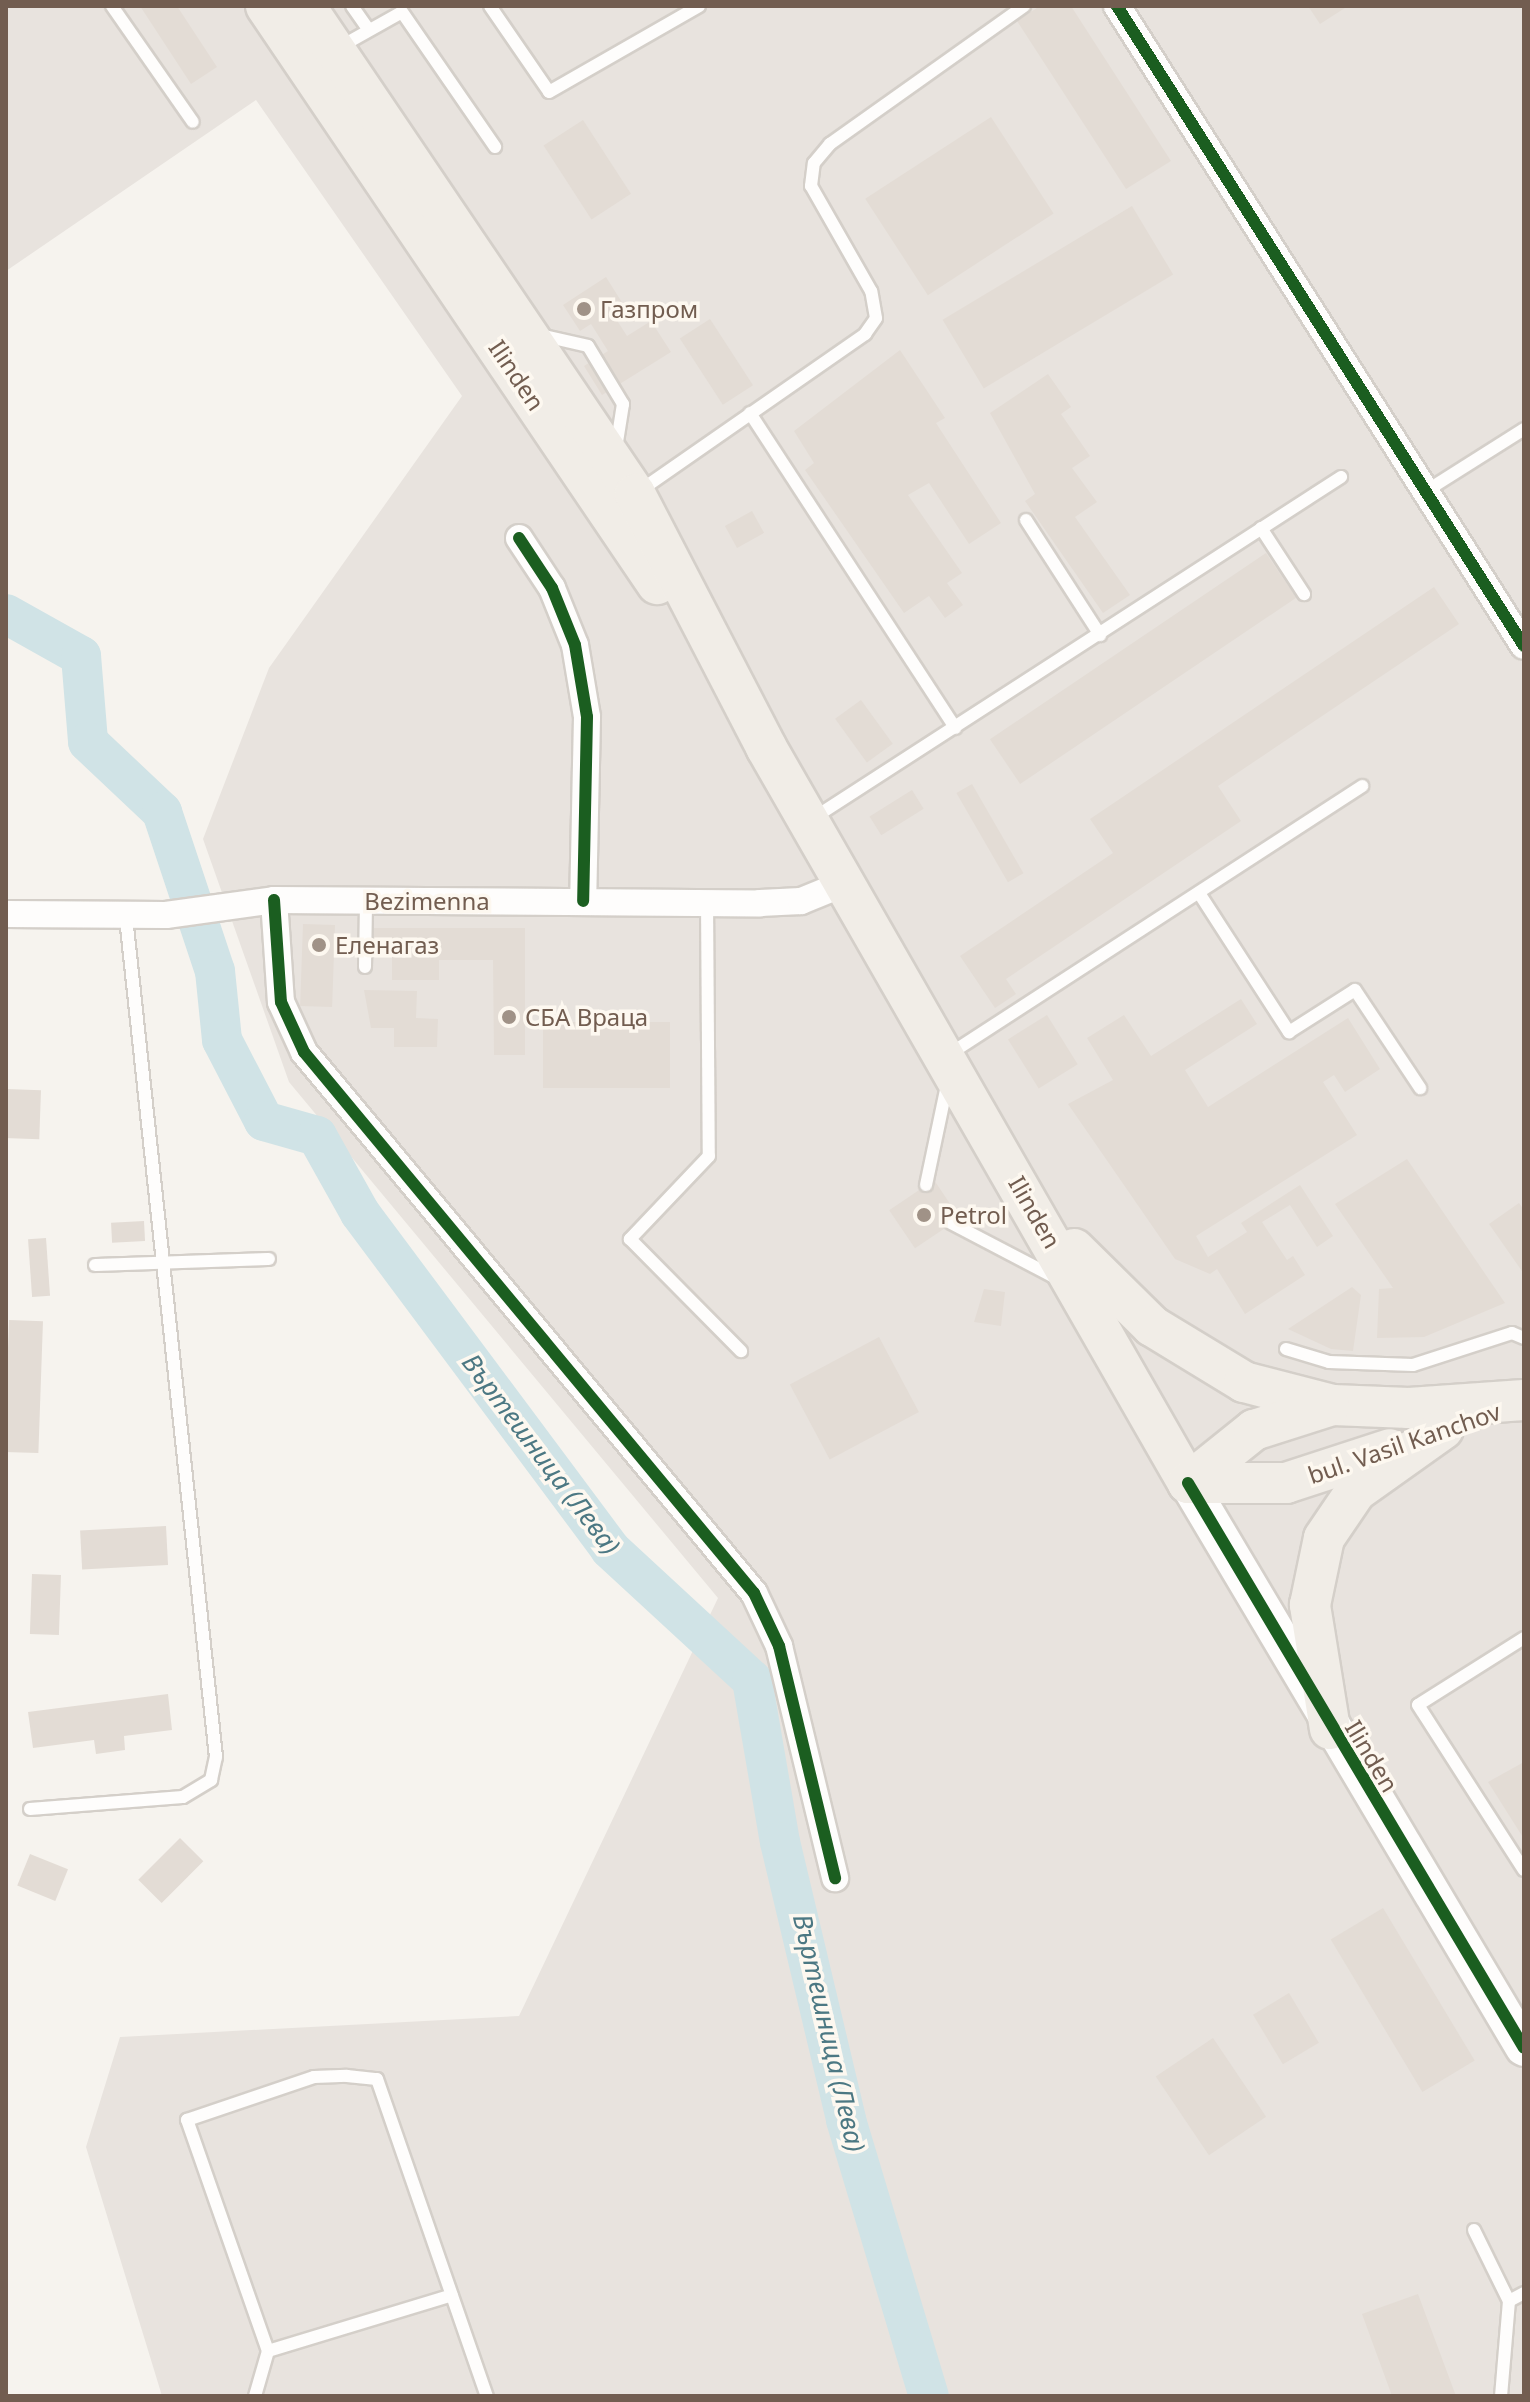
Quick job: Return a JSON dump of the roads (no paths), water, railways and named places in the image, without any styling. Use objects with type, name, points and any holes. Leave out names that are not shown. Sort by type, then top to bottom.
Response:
[{"type":"main road","name":"Ilinden","points":[[266,6],[766,747]]},
{"type":"main road","name":"Ilinden","points":[[305,6],[352,40],[526,331],[624,478],[766,747],[1081,1291],[1188,1483]]},
{"type":"main road","name":"bul. Vasil Kanchov","points":[[1030,1203],[1123,1301],[1180,1348],[1244,1382],[1333,1405],[1409,1408],[1524,1400]]},
{"type":"main road","name":"bul. Vasil Kanchov","points":[[1188,1483],[1286,1483],[1524,1400]]},
{"type":"main road","points":[[1188,1483],[1254,1430],[1333,1405]]},
{"type":"main road","points":[[1330,1729],[1310,1605],[1324,1538],[1356,1491],[1443,1429]]},
{"type":"street","points":[[1117,6],[1524,646]]},
{"type":"street","points":[[519,538],[552,588],[575,645],[585,702],[583,901]]},
{"type":"street","name":"Bezimenna","points":[[6,914],[166,915],[243,901],[274,900],[801,901],[845,883]]},
{"type":"street","points":[[274,900],[281,1002],[304,1052],[754,1593],[779,1646],[835,1878]]},
{"type":"street","name":"Ilinden","points":[[1188,1483],[1330,1729],[1524,2048]]},
{"type":"lane","points":[[112,6],[193,122]]},
{"type":"lane","points":[[352,6],[352,40],[402,12],[495,147]]},
{"type":"lane","points":[[490,6],[549,92],[699,6]]},
{"type":"lane","points":[[624,478],[750,413],[865,334],[876,318],[871,291],[811,186],[814,163],[830,144],[1024,6]]},
{"type":"lane","points":[[750,413],[955,728]]},
{"type":"lane","points":[[1426,491],[1524,429]]},
{"type":"lane","points":[[809,821],[1341,477]]},
{"type":"lane","points":[[1026,520],[1100,635]]},
{"type":"lane","points":[[1261,528],[1304,594]]},
{"type":"lane","points":[[926,1185],[948,1062],[1362,786]]},
{"type":"lane","points":[[1199,893],[1289,1032],[1355,990],[1420,1088]]},
{"type":"lane","points":[[365,967],[366,901]]},
{"type":"lane","points":[[707,901],[709,1156],[630,1239],[741,1351]]},
{"type":"lane","points":[[30,1809],[183,1797],[211,1780],[215,1733],[126,917]]},
{"type":"lane","points":[[951,1223],[1081,1291]]},
{"type":"lane","points":[[95,1265],[269,1259]]},
{"type":"lane","points":[[1286,1349],[1329,1362],[1413,1365],[1512,1333],[1524,1338]]},
{"type":"lane","points":[[1524,1638],[1418,1705],[1524,1870]]},
{"type":"lane","points":[[255,2396],[268,2351],[187,2120],[314,2077],[377,2079],[487,2396]]},
{"type":"lane","points":[[1474,2230],[1509,2301],[1501,2396]]},
{"type":"lane","points":[[1509,2301],[1524,2293]]},
{"type":"lane","points":[[268,2351],[452,2295]]},
{"type":"waterway","name":"Въртешница (Лева)","points":[[6,614],[81,656],[88,742],[162,812],[215,971],[222,1040],[264,1121],[317,1136],[360,1213],[610,1549],[752,1680],[780,1842],[846,2120],[929,2396]]},
{"type":"place","name":"Газпром","points":[[584,309]]},
{"type":"place","name":"Еленагаз","points":[[319,945]]},
{"type":"place","name":"СБА Враца","points":[[509,1017]]},
{"type":"place","name":"Petrol","points":[[924,1215]]}]
